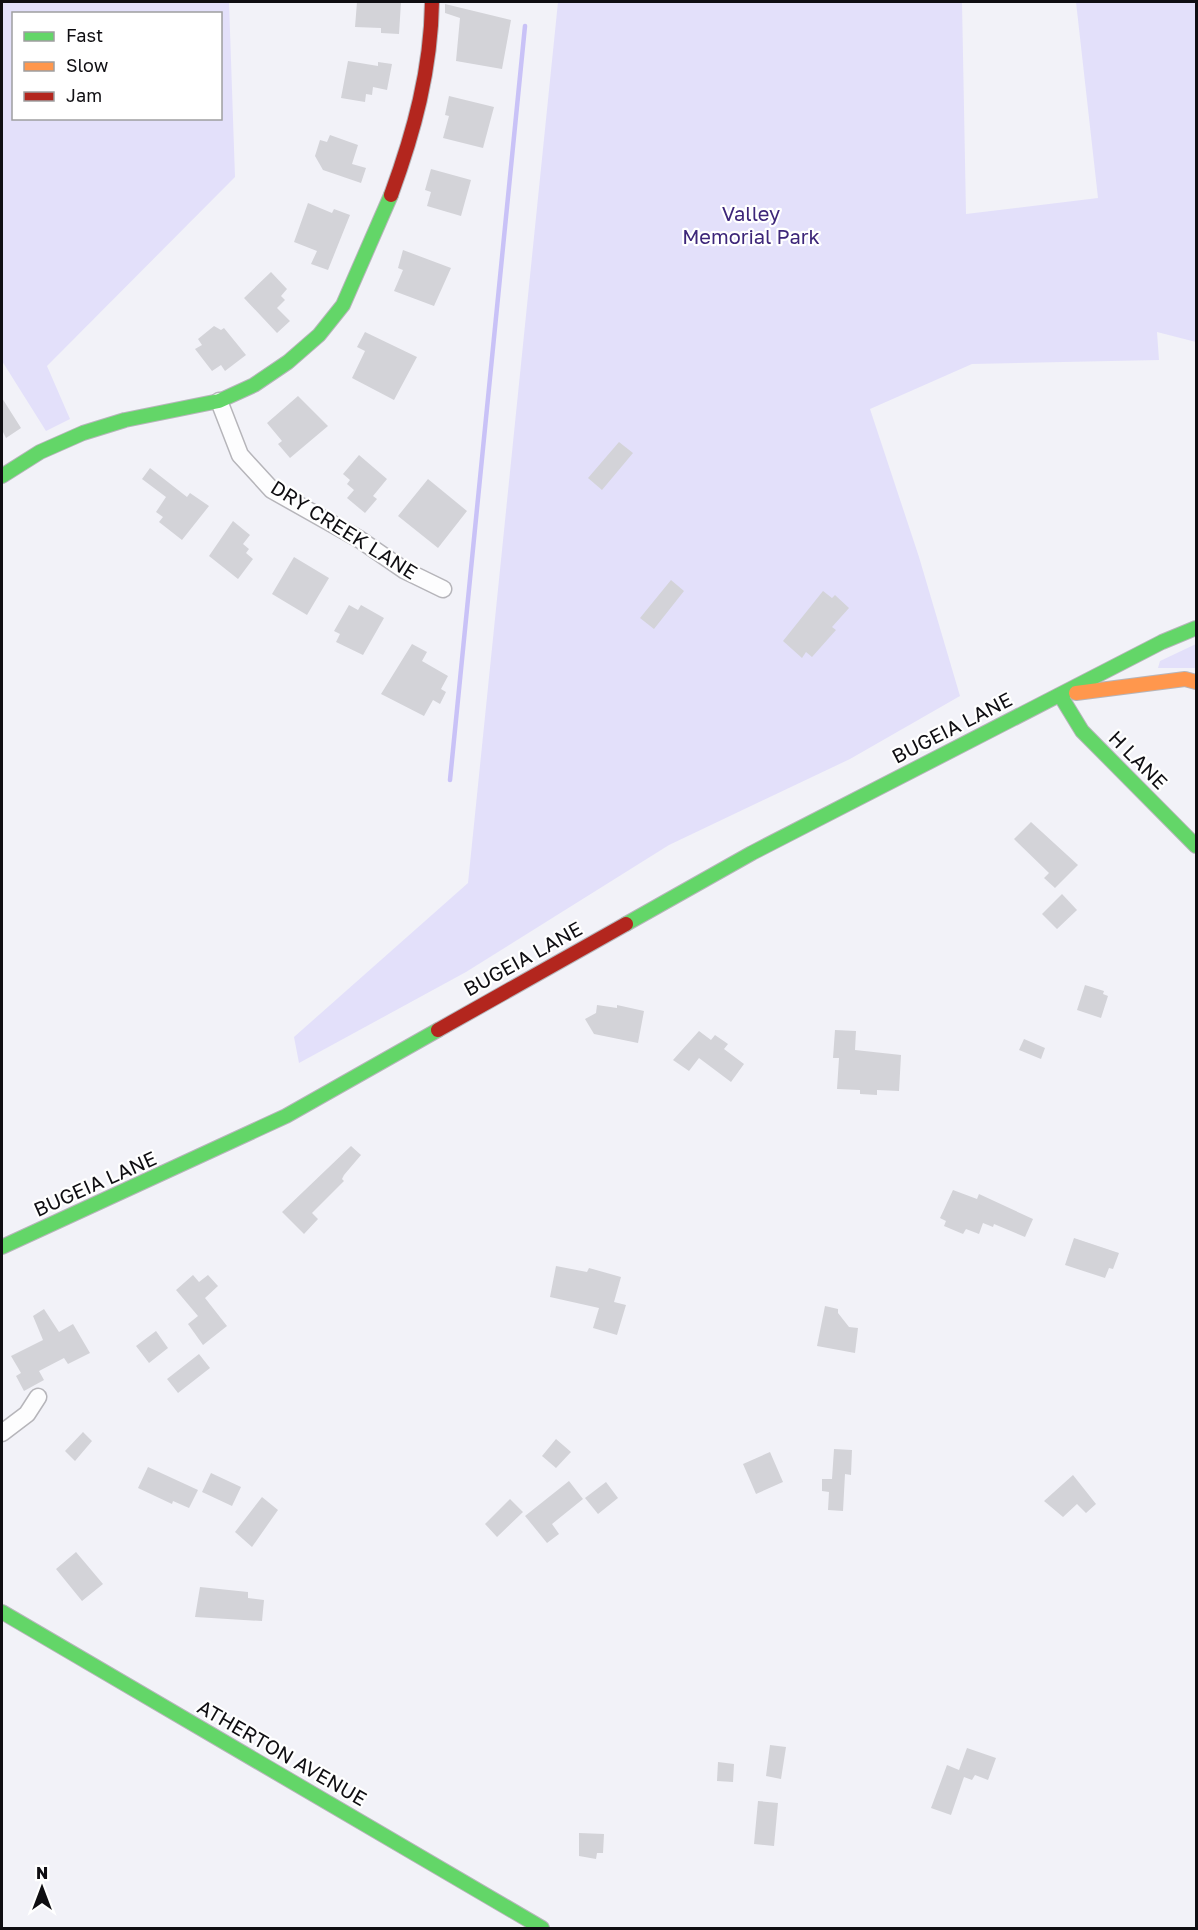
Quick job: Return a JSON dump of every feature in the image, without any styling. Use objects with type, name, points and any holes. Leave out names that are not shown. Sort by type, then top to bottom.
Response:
[{"type":"street","points":[[2,476],[25,459],[111,423],[219,401],[272,373],[310,344],[343,304],[385,213],[417,113],[433,26],[432,2]]},
{"type":"street","name":"DRY CREEK LANE","points":[[219,401],[240,455],[272,490],[359,539],[404,570],[443,589]]},
{"type":"street","name":"BUGEIA LANE","points":[[2,1247],[286,1116],[752,853],[1162,642],[1197,628]]},
{"type":"street","points":[[1060,695],[1185,679],[1197,682]]},
{"type":"street","name":"H LANE","points":[[1060,695],[1082,730],[1197,846]]},
{"type":"street","points":[[2,1433],[27,1414],[38,1397]]},
{"type":"street","name":"ATHERTON AVENUE","points":[[2,1612],[542,1929]]},
{"type":"green space","points":[[2,2],[229,2],[235,177],[47,366],[70,419],[46,431],[2,361]]},
{"type":"green space","name":"Valley Memorial Park","points":[[558,2],[962,2],[966,214],[1098,198],[1076,2],[1196,2],[1196,342],[1157,332],[1159,360],[972,364],[870,409],[919,557],[960,696],[850,759],[669,845],[466,972],[299,1063],[294,1037],[468,883]]},
{"type":"green space","points":[[1196,644],[1196,668],[1158,668],[1160,661]]},
{"type":"building","points":[[357,2],[401,2],[399,34],[381,33],[381,28],[355,27]]},
{"type":"building","points":[[445,4],[511,20],[502,69],[456,61],[460,18],[445,13]]},
{"type":"building","points":[[348,61],[378,66],[378,62],[392,64],[387,90],[373,87],[372,95],[366,94],[365,102],[341,98]]},
{"type":"building","points":[[449,96],[494,107],[483,148],[443,138],[449,116],[445,115]]},
{"type":"building","points":[[330,135],[358,145],[352,164],[366,168],[361,183],[323,170],[315,156],[320,140],[327,142]]},
{"type":"building","points":[[431,169],[471,180],[461,216],[427,206],[431,192],[425,190]]},
{"type":"building","points":[[308,203],[332,213],[334,209],[350,215],[328,270],[311,264],[317,251],[294,242]]},
{"type":"building","points":[[403,250],[451,268],[434,306],[394,291],[403,270],[398,268]]},
{"type":"building","points":[[271,272],[287,289],[281,296],[285,300],[277,308],[290,321],[277,333],[244,298]]},
{"type":"building","points":[[214,326],[221,330],[224,328],[246,355],[225,371],[221,365],[212,371],[195,349],[202,345],[198,339]]},
{"type":"building","points":[[365,332],[417,357],[394,400],[352,378],[365,351],[357,347]]},
{"type":"building","points":[[298,396],[328,426],[290,458],[278,444],[282,441],[267,423]]},
{"type":"building","points":[[2,398],[21,428],[6,438],[2,430]]},
{"type":"building","points":[[619,442],[633,453],[602,490],[588,478]]},
{"type":"building","points":[[359,455],[387,479],[373,496],[377,499],[365,513],[347,498],[354,490],[347,484],[350,480],[343,474]]},
{"type":"building","points":[[150,468],[187,497],[190,493],[209,506],[182,540],[159,522],[163,517],[156,512],[166,497],[142,479]]},
{"type":"building","points":[[428,479],[467,511],[438,548],[398,516]]},
{"type":"building","points":[[233,521],[250,535],[243,544],[249,549],[246,553],[253,559],[238,579],[209,556]]},
{"type":"building","points":[[294,557],[329,578],[307,615],[272,594]]},
{"type":"building","points":[[671,580],[684,591],[654,629],[640,618]]},
{"type":"building","points":[[823,591],[832,598],[835,595],[849,608],[832,627],[836,630],[812,657],[806,652],[802,658],[783,641]]},
{"type":"building","points":[[349,605],[358,610],[361,605],[384,618],[363,655],[336,642],[340,634],[334,631]]},
{"type":"building","points":[[412,644],[427,652],[422,661],[448,676],[441,689],[446,692],[440,704],[433,700],[424,716],[381,694]]},
{"type":"building","points":[[1031,822],[1078,865],[1055,888],[1044,878],[1049,873],[1014,839]]},
{"type":"building","points":[[1062,894],[1077,910],[1057,929],[1042,914]]},
{"type":"building","points":[[1085,985],[1104,991],[1103,994],[1108,996],[1101,1018],[1077,1010]]},
{"type":"building","points":[[597,1005],[617,1008],[617,1005],[644,1011],[638,1043],[594,1034],[585,1019],[596,1013]]},
{"type":"building","points":[[835,1030],[856,1031],[855,1050],[901,1055],[899,1091],[877,1090],[877,1095],[860,1094],[860,1090],[837,1089],[839,1058],[833,1058]]},
{"type":"building","points":[[699,1031],[711,1040],[715,1035],[728,1044],[724,1049],[744,1064],[731,1082],[699,1058],[689,1071],[673,1060]]},
{"type":"building","points":[[1024,1039],[1045,1048],[1041,1059],[1019,1050]]},
{"type":"building","points":[[351,1146],[361,1155],[344,1175],[342,1179],[344,1181],[312,1213],[318,1219],[304,1234],[282,1212]]},
{"type":"building","points":[[953,1190],[977,1199],[979,1194],[1033,1219],[1025,1237],[994,1224],[993,1227],[983,1223],[979,1234],[966,1229],[963,1234],[944,1226],[946,1221],[940,1218]]},
{"type":"building","points":[[1074,1238],[1119,1253],[1113,1269],[1109,1268],[1105,1278],[1065,1265]]},
{"type":"building","points":[[556,1266],[587,1272],[589,1268],[621,1277],[614,1302],[626,1305],[617,1335],[593,1328],[599,1308],[550,1297]]},
{"type":"building","points":[[193,1275],[199,1282],[208,1275],[218,1286],[205,1298],[227,1326],[203,1345],[188,1324],[198,1316],[176,1290]]},
{"type":"building","points":[[825,1306],[838,1309],[838,1313],[849,1327],[858,1328],[855,1353],[817,1346]]},
{"type":"building","points":[[44,1309],[59,1332],[73,1324],[90,1353],[68,1364],[64,1358],[39,1371],[44,1380],[24,1391],[16,1376],[21,1373],[11,1356],[43,1340],[33,1316]]},
{"type":"building","points":[[156,1331],[168,1348],[149,1363],[136,1346]]},
{"type":"building","points":[[199,1354],[210,1368],[178,1393],[167,1379]]},
{"type":"building","points":[[83,1432],[92,1441],[75,1461],[65,1451]]},
{"type":"building","points":[[556,1439],[571,1452],[556,1468],[542,1456]]},
{"type":"building","points":[[834,1449],[852,1450],[851,1475],[845,1474],[843,1511],[828,1510],[829,1492],[822,1491],[822,1479],[832,1479]]},
{"type":"building","points":[[770,1452],[783,1482],[756,1494],[743,1464]]},
{"type":"building","points":[[148,1467],[198,1490],[189,1508],[173,1501],[172,1504],[138,1488]]},
{"type":"building","points":[[211,1473],[241,1487],[232,1506],[202,1492]]},
{"type":"building","points":[[1073,1475],[1096,1504],[1086,1513],[1077,1504],[1063,1517],[1044,1501]]},
{"type":"building","points":[[569,1481],[583,1499],[552,1524],[559,1534],[547,1543],[525,1516]]},
{"type":"building","points":[[606,1482],[618,1498],[598,1514],[585,1498]]},
{"type":"building","points":[[262,1497],[278,1510],[252,1547],[235,1532]]},
{"type":"building","points":[[510,1499],[523,1512],[497,1537],[485,1524]]},
{"type":"building","points":[[76,1552],[103,1584],[82,1601],[56,1569]]},
{"type":"building","points":[[200,1587],[248,1592],[248,1598],[264,1600],[262,1621],[195,1617]]},
{"type":"building","points":[[770,1745],[786,1747],[781,1779],[766,1776]]},
{"type":"building","points":[[967,1748],[996,1758],[988,1780],[975,1775],[972,1780],[964,1777],[951,1815],[931,1808],[947,1765],[959,1770]]},
{"type":"building","points":[[718,1762],[734,1764],[733,1782],[717,1781]]},
{"type":"building","points":[[758,1801],[778,1803],[774,1846],[754,1844]]},
{"type":"building","points":[[579,1833],[604,1834],[603,1853],[597,1853],[596,1859],[579,1856]]},
{"type":"waterway","points":[[450,780],[525,26]]},
{"type":"traffic: fast","points":[[2,476],[40,452],[83,433],[125,420],[219,401],[254,385],[288,362],[319,335],[343,305],[391,195]]},
{"type":"traffic: fast","points":[[626,924],[752,853],[1162,642],[1196,628]]},
{"type":"traffic: fast","points":[[1060,695],[1082,731],[1196,846]]},
{"type":"traffic: fast","points":[[2,1247],[286,1116],[438,1030]]},
{"type":"traffic: fast","points":[[2,1612],[542,1928]]},
{"type":"traffic: slow","points":[[1076,693],[1185,679],[1196,682]]},
{"type":"traffic: jam","points":[[391,195],[420,100],[428,52],[432,2]]},
{"type":"traffic: jam","points":[[438,1030],[626,924]]}]
